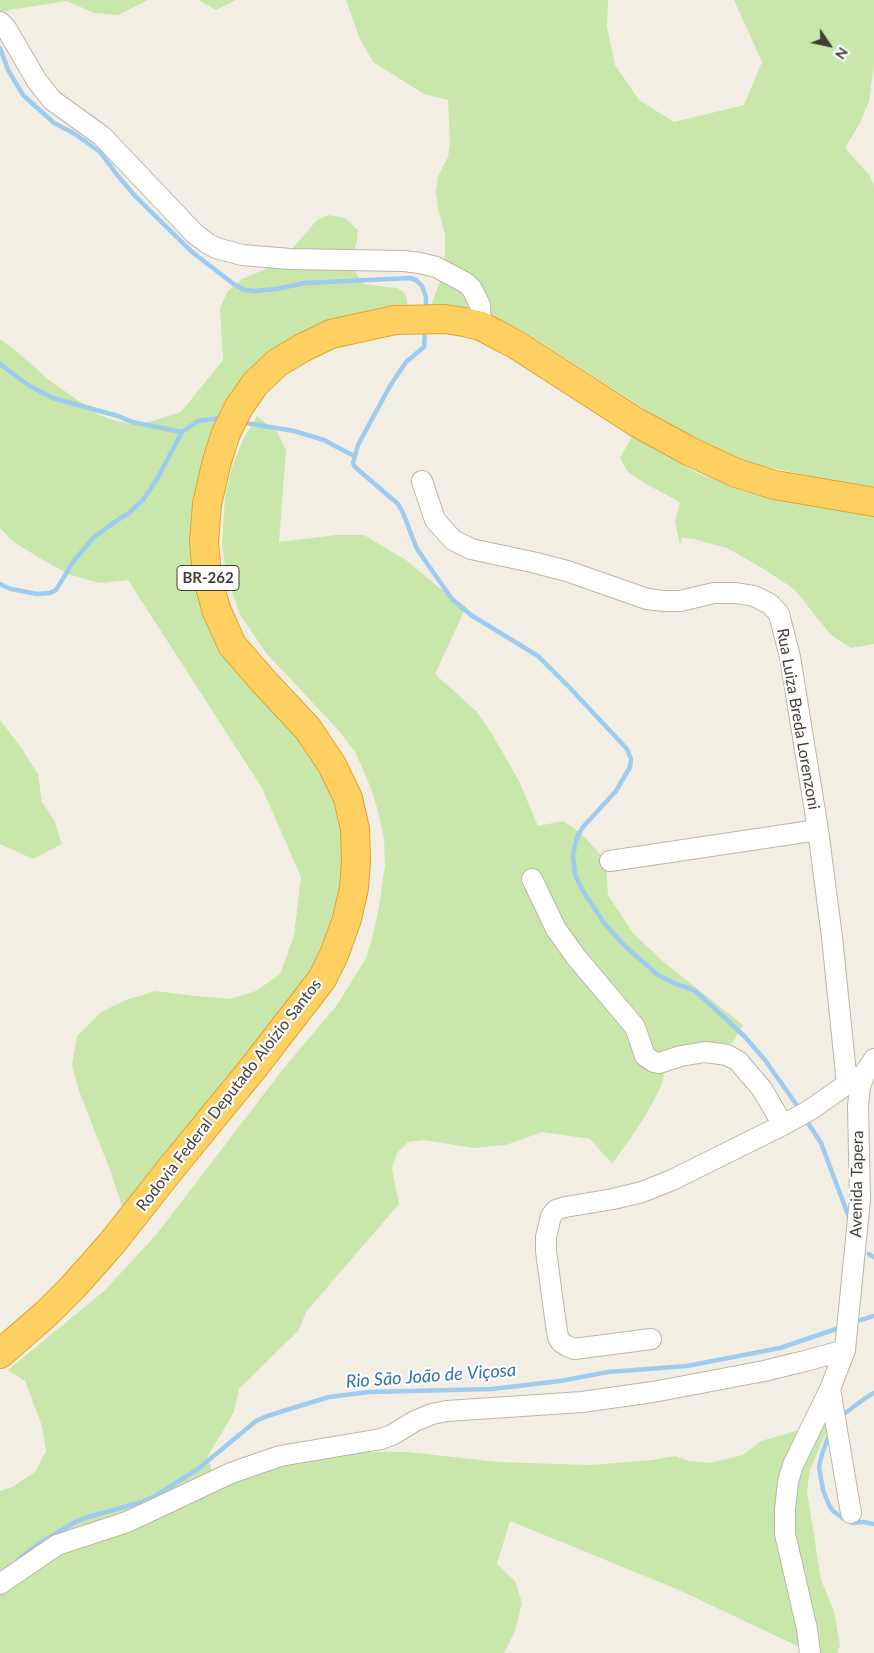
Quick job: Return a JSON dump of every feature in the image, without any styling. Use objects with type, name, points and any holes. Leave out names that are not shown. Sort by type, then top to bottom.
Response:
[{"type":"highway","name":"Rodovia Federal Deputado Aloízio Santos","points":[[0,1354],[73,1287],[254,1067],[322,979],[334,955],[347,920],[354,888],[356,861],[355,828],[348,798],[332,765],[308,729],[232,644],[216,608],[206,575],[204,542],[206,504],[217,461],[226,434],[239,407],[255,384],[277,363],[331,334],[395,320],[444,319],[481,326],[515,344],[636,422],[689,451],[736,473],[775,485],[874,502]]},
{"type":"street","points":[[0,22],[11,36],[37,82],[52,100],[102,136],[194,233],[207,244],[242,255],[290,259],[404,261],[436,267],[466,282],[472,289],[480,305],[481,326]]},
{"type":"street","name":"Rua Luiza Breda Lorenzoni","points":[[422,481],[435,520],[453,540],[471,549],[568,571],[647,599],[680,601],[714,593],[736,592],[754,596],[770,604],[779,614],[790,657],[818,830],[832,937],[847,1084]]},
{"type":"street","points":[[610,861],[818,830]]},
{"type":"street","points":[[532,879],[556,930],[576,957],[628,1017],[635,1027],[645,1056],[649,1060],[659,1063],[681,1056],[705,1052],[727,1056],[738,1061],[762,1089],[783,1125]]},
{"type":"street","points":[[651,1339],[574,1348],[561,1342],[558,1337],[546,1251],[546,1237],[551,1216],[556,1210],[565,1207],[642,1192],[716,1159],[810,1110],[870,1065]]},
{"type":"street","name":"Avenida Tapera","points":[[810,1653],[807,1629],[785,1534],[785,1509],[788,1482],[793,1465],[830,1389],[845,1345],[858,1228],[867,1177],[858,1106],[860,1086],[870,1065]]},
{"type":"street","points":[[0,1584],[57,1545],[141,1516],[222,1477],[280,1456],[381,1439],[392,1435],[415,1421],[446,1410],[582,1402],[653,1392],[772,1369],[845,1345]]},
{"type":"street","points":[[830,1389],[851,1513]]},
{"type":"green space","points":[[0,0],[148,0],[118,15],[94,13],[67,1],[0,13]]},
{"type":"green space","points":[[198,0],[236,0],[216,10]]},
{"type":"green space","points":[[346,0],[608,0],[607,27],[615,65],[639,100],[674,122],[744,105],[762,62],[734,0],[874,0],[874,65],[869,101],[860,123],[845,148],[870,176],[874,185],[874,490],[750,463],[727,454],[682,433],[520,329],[485,315],[431,305],[440,281],[445,255],[445,235],[436,192],[438,176],[448,157],[450,141],[448,100],[424,94],[373,62],[359,37]]},
{"type":"green space","points":[[328,215],[345,218],[358,230],[352,257],[353,269],[364,284],[397,288],[404,292],[407,305],[369,310],[332,322],[231,407],[205,589],[342,782],[351,924],[130,1230],[110,1170],[79,1091],[72,1065],[77,1036],[101,1012],[126,1000],[156,991],[229,999],[256,991],[280,974],[294,936],[301,877],[262,788],[128,580],[100,583],[71,575],[14,542],[0,528],[0,339],[49,380],[99,415],[116,421],[139,425],[181,412],[223,360],[220,308],[228,291],[242,279],[280,263],[316,221]]},
{"type":"green space","points":[[257,416],[278,433],[286,450],[279,542],[336,535],[364,535],[406,560],[466,607],[435,674],[477,712],[492,734],[519,781],[538,826],[563,821],[582,834],[606,861],[608,895],[633,933],[666,964],[743,1025],[733,1042],[712,1053],[668,1056],[662,1084],[652,1104],[612,1164],[590,1139],[542,1132],[506,1145],[474,1148],[424,1140],[408,1142],[397,1153],[392,1169],[399,1204],[306,1312],[299,1330],[239,1389],[234,1412],[208,1456],[213,1477],[313,1452],[408,1452],[498,1462],[590,1465],[653,1460],[675,1456],[689,1461],[710,1463],[743,1455],[761,1441],[831,1421],[810,1470],[807,1491],[821,1580],[834,1611],[840,1646],[837,1653],[812,1653],[679,1590],[510,1521],[497,1564],[515,1581],[522,1603],[515,1631],[504,1653],[0,1653],[0,1491],[12,1487],[35,1472],[46,1451],[42,1426],[25,1381],[8,1370],[104,1291],[156,1235],[280,1073],[337,1005],[365,960],[379,907],[385,865],[384,839],[370,786],[355,752],[339,731],[267,654],[240,615],[227,576],[222,546],[225,496],[232,467],[243,440]]},
{"type":"green space","points":[[634,433],[695,472],[742,491],[796,503],[874,515],[874,644],[851,648],[831,635],[794,589],[727,548],[694,539],[682,538],[680,545],[675,522],[680,502],[644,483],[628,472],[620,458]]},
{"type":"green space","points":[[0,720],[38,774],[42,802],[54,820],[62,844],[33,859],[0,844]]},
{"type":"waterway","points":[[0,48],[8,70],[23,95],[54,123],[75,134],[100,152],[136,197],[192,252],[235,285],[245,290],[254,291],[305,283],[410,278],[416,280],[422,286],[426,297],[426,306]]},
{"type":"waterway","points":[[425,333],[424,347],[406,362],[390,386],[358,445],[353,463],[355,467],[398,504],[417,549],[452,599],[471,615],[538,656],[627,749],[631,759],[630,767],[616,791],[583,827],[577,837],[573,855],[575,875],[604,923],[626,947],[658,975],[694,990],[724,1017],[765,1060],[796,1104]]},
{"type":"waterway","points":[[0,364],[28,385],[53,398],[118,416],[132,422],[182,432]]},
{"type":"waterway","points":[[0,584],[11,589],[37,594],[50,593],[56,590],[73,562],[93,538],[129,513],[143,500],[157,479],[182,432],[198,421],[221,418]]},
{"type":"waterway","points":[[246,423],[294,431],[324,440],[354,456]]},
{"type":"waterway","points":[[808,1123],[821,1143],[850,1220]]},
{"type":"waterway","points":[[869,1254],[874,1257]]},
{"type":"waterway","name":"Rio São João de Viçosa","points":[[854,1322],[874,1316]]},
{"type":"waterway","name":"Rio São João de Viçosa","points":[[18,1560],[37,1545],[75,1522],[142,1502],[155,1496],[198,1469],[256,1421],[329,1397],[369,1392],[492,1389],[560,1381],[608,1372],[687,1366],[780,1348],[842,1327]]},
{"type":"waterway","points":[[840,1417],[874,1393]]},
{"type":"waterway","points":[[830,1432],[819,1467],[823,1490],[829,1505],[833,1511],[853,1523],[874,1524]]}]
